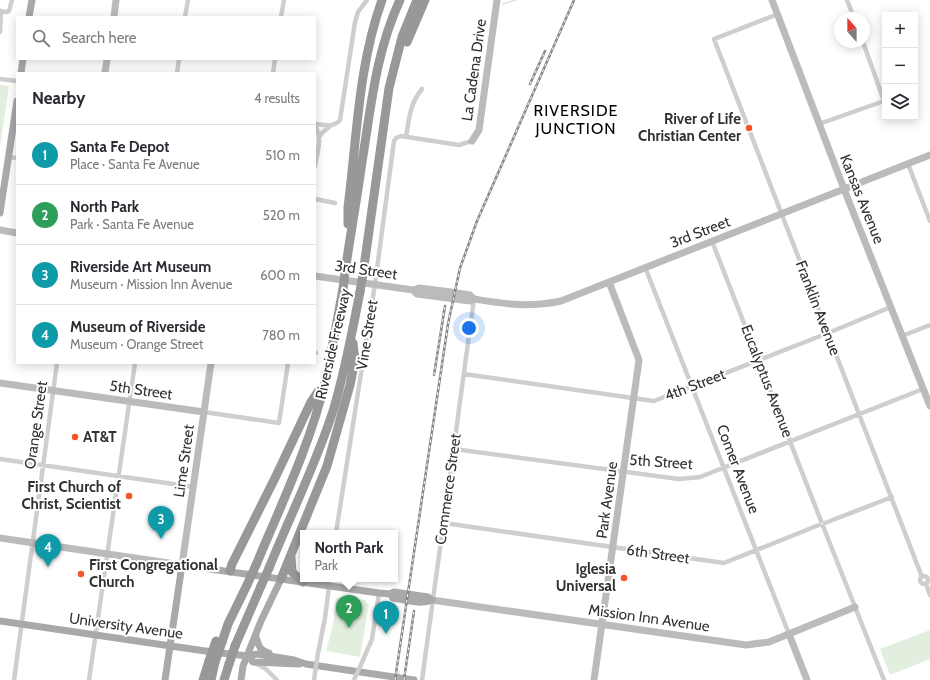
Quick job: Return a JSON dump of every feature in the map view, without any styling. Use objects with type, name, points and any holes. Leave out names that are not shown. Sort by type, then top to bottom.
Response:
[{"type":"highway","points":[[346,263],[348,207],[364,68],[371,32],[382,0]]},
{"type":"highway","name":"Riverside Freeway","points":[[212,661],[219,642],[219,632],[228,624],[247,586],[306,442],[325,382],[345,273],[374,82],[382,48],[393,14],[400,0]]},
{"type":"highway","name":"Riverside Freeway","points":[[224,680],[235,646],[317,454],[333,411],[345,367],[360,292],[389,88],[402,37],[417,0]]},
{"type":"highway","points":[[389,88],[425,0]]},
{"type":"highway","points":[[301,530],[327,466],[338,431],[355,360],[352,335]]},
{"type":"highway","points":[[230,571],[232,564],[300,428],[311,402],[325,382]]},
{"type":"highway","points":[[281,579],[288,559],[291,556],[300,534]]},
{"type":"highway","points":[[291,556],[292,572],[300,579]]},
{"type":"highway","points":[[203,680],[212,661]]},
{"type":"highway","points":[[211,680],[212,661]]},
{"type":"main road","points":[[29,16],[32,0]]},
{"type":"main road","points":[[114,16],[116,0]]},
{"type":"main road","name":"La Cadena Drive","points":[[472,141],[479,130],[497,0]]},
{"type":"main road","name":"Kansas Avenue","points":[[772,0],[844,189],[930,406]]},
{"type":"main road","points":[[21,72],[23,60]]},
{"type":"main road","points":[[105,72],[107,60]]},
{"type":"main road","points":[[0,213],[16,107]]},
{"type":"main road","name":"3rd Street","points":[[316,276],[413,290],[419,288],[449,292],[470,295],[474,299],[529,306],[545,305],[561,301],[712,240],[930,156]]},
{"type":"main road","points":[[0,230],[16,233]]},
{"type":"main road","name":"Park Avenue","points":[[594,680],[639,360],[609,282]]},
{"type":"main road","name":"Lime Street","points":[[165,680],[211,364]]},
{"type":"main road","name":"5th Street","points":[[0,383],[204,412]]},
{"type":"main road","name":"Mission Inn Avenue","points":[[0,538],[107,555],[300,582]]},
{"type":"main road","points":[[241,680],[243,666],[256,637],[261,621],[281,579]]},
{"type":"main road","name":"Mission Inn Avenue","points":[[303,582],[330,582],[379,593],[390,594],[394,592],[428,597],[432,600],[746,645],[769,642],[855,607]]},
{"type":"main road","name":"University Avenue","points":[[0,621],[170,646],[248,656],[257,654],[306,664],[414,680]]},
{"type":"main road","name":"Comer Avenue","points":[[789,634],[807,680]]},
{"type":"main road","points":[[256,637],[261,650],[275,655],[278,658]]},
{"type":"main road","points":[[248,656],[253,662]]},
{"type":"main road","name":"University Avenue","points":[[253,662],[294,665],[306,664]]},
{"type":"street","points":[[0,32],[1,11],[9,11],[12,0]]},
{"type":"street","points":[[185,16],[188,0]]},
{"type":"street","points":[[281,16],[284,0]]},
{"type":"street","points":[[319,137],[322,132],[330,126],[337,124],[341,115],[354,22],[358,12],[367,0]]},
{"type":"street","points":[[847,0],[852,12]]},
{"type":"street","name":"Franklin Avenue","points":[[778,14],[714,39],[922,577]]},
{"type":"street","points":[[819,124],[884,100],[864,48]]},
{"type":"street","points":[[177,72],[179,60]]},
{"type":"street","points":[[273,72],[275,60]]},
{"type":"street","points":[[0,79],[16,81]]},
{"type":"street","points":[[422,89],[412,106],[406,137],[459,145],[472,141]]},
{"type":"street","points":[[316,125],[330,126]]},
{"type":"street","points":[[316,127],[319,137],[316,159]]},
{"type":"street","name":"Vine Street","points":[[336,530],[375,284],[394,141],[396,138],[401,136],[406,137]]},
{"type":"street","points":[[8,157],[16,158]]},
{"type":"street","points":[[908,164],[928,211],[930,221]]},
{"type":"street","points":[[316,199],[335,203]]},
{"type":"street","name":"Eucalyptus Avenue","points":[[712,240],[884,680]]},
{"type":"street","name":"Comer Avenue","points":[[645,267],[789,634]]},
{"type":"street","name":"Commerce Street","points":[[422,677],[474,299]]},
{"type":"street","name":"4th Street","points":[[464,374],[654,401],[891,307]]},
{"type":"street","points":[[902,336],[930,325]]},
{"type":"street","name":"Orange Street","points":[[14,680],[57,364]]},
{"type":"street","points":[[89,680],[135,364]]},
{"type":"street","name":"5th Street","points":[[204,412],[279,423],[288,364]]},
{"type":"street","name":"5th Street","points":[[454,449],[624,473],[679,479],[700,478],[923,389]]},
{"type":"street","points":[[0,459],[194,487]]},
{"type":"street","name":"6th Street","points":[[444,523],[724,563],[892,497]]},
{"type":"street","points":[[926,584],[923,585],[920,582],[922,577],[929,578],[926,584],[930,595]]},
{"type":"street","points":[[314,680],[330,582]]},
{"type":"street","points":[[354,680],[372,639],[379,593]]},
{"type":"street","points":[[253,662],[266,669],[277,680]]},
{"type":"green space","points":[[0,85],[9,86],[0,147]]},
{"type":"green space","points":[[340,597],[366,600],[369,604],[360,657],[326,651],[333,625],[336,599]]},
{"type":"green space","points":[[930,630],[930,659],[890,675],[880,649]]},
{"type":"waterway","points":[[503,4],[516,0]]},
{"type":"railway","points":[[395,680],[448,324],[460,268],[477,221],[574,0]]},
{"type":"railway","points":[[530,84],[545,51]]},
{"type":"railway","points":[[434,375],[445,306]]},
{"type":"railway","points":[[404,680],[414,611]]},
{"type":"place","name":"River of Life Christian Center","points":[[749,128]]},
{"type":"place","name":"AT&T","points":[[75,437]]},
{"type":"place","name":"First Church of Christ, Scientist","points":[[129,496]]},
{"type":"place","name":"Riverside Art Museum","points":[[161,539]]},
{"type":"place","name":"Museum of Riverside","points":[[48,567]]},
{"type":"place","name":"First Congregational Church","points":[[81,574]]},
{"type":"place","name":"Iglesia Universal","points":[[624,578]]},
{"type":"place","name":"North Park","points":[[349,628]]},
{"type":"place","name":"Santa Fe Depot","points":[[386,634]]},
{"type":"district","name":"RIVERSIDE JUNCTION","points":[[576,119]]}]
